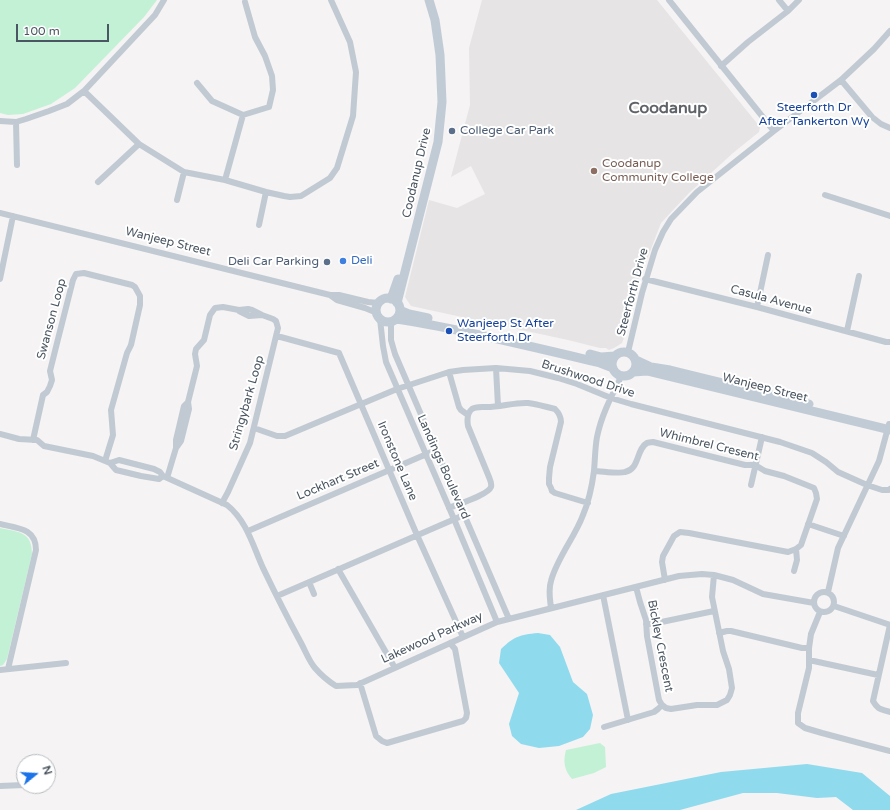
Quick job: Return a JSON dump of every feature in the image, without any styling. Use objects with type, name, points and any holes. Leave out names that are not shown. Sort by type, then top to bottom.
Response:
[{"type":"main road","name":"Coodanup Drive","points":[[396,304],[398,282],[435,135],[438,96],[436,55],[432,28],[425,0]]},
{"type":"main road","name":"Coodanup Drive","points":[[396,304],[438,142],[442,102],[441,59],[436,26],[429,0]]},
{"type":"main road","points":[[384,299],[396,304],[409,314],[601,357],[615,356],[621,352],[628,352],[632,354],[636,360],[636,366],[634,372],[628,375],[621,375],[618,374],[613,368],[600,363],[511,342],[419,322],[387,322],[379,316],[377,310],[379,303],[384,299]]},
{"type":"main road","points":[[394,321],[400,314],[396,304]]},
{"type":"main road","points":[[613,368],[612,362],[615,356]]},
{"type":"main road","name":"Wanjeep Street","points":[[636,360],[651,367],[678,372],[889,427]]},
{"type":"main road","name":"Wanjeep Street","points":[[634,372],[647,371],[889,427]]},
{"type":"street","points":[[0,121],[16,122],[67,104],[84,91],[155,15],[164,0]]},
{"type":"street","points":[[84,91],[139,144],[184,172],[226,180],[290,198],[300,196],[330,178],[337,168],[353,116],[356,72],[350,42],[331,0]]},
{"type":"street","points":[[668,0],[774,131]]},
{"type":"street","points":[[779,0],[788,11]]},
{"type":"street","points":[[721,66],[748,42],[788,11],[799,0]]},
{"type":"street","points":[[197,83],[212,101],[243,115],[269,107],[273,90],[272,76],[256,37],[246,2]]},
{"type":"street","name":"Steerforth Drive","points":[[628,352],[646,279],[655,250],[671,218],[696,192],[841,80],[874,49],[890,31]]},
{"type":"street","points":[[841,80],[872,117],[881,124],[890,128]]},
{"type":"street","points":[[226,180],[243,115]]},
{"type":"street","points":[[16,122],[17,165]]},
{"type":"street","points":[[98,182],[139,144]]},
{"type":"street","points":[[177,200],[184,172]]},
{"type":"street","points":[[259,225],[266,192]]},
{"type":"street","points":[[825,195],[890,216]]},
{"type":"street","name":"Wanjeep Street","points":[[0,213],[330,296],[336,300],[365,308],[379,316]]},
{"type":"street","points":[[0,276],[13,216]]},
{"type":"street","points":[[757,307],[768,255]]},
{"type":"street","name":"Swanson Loop","points":[[33,440],[43,395],[47,392],[52,380],[50,371],[73,280],[76,274],[84,273],[132,285],[135,287],[140,296],[140,305],[131,345],[127,353],[111,410],[113,435],[107,462]]},
{"type":"street","points":[[847,332],[859,276]]},
{"type":"street","name":"Casula Avenue","points":[[646,279],[890,342]]},
{"type":"street","name":"Wanjeep Street","points":[[330,296],[339,295],[379,303]]},
{"type":"street","points":[[165,477],[180,441],[189,409],[188,402],[197,366],[195,354],[196,348],[204,340],[210,315],[214,308],[223,307],[238,310],[248,309],[273,319],[278,328],[277,336]]},
{"type":"street","name":"Landings Boulevard","points":[[379,316],[386,362],[454,519],[496,622]]},
{"type":"street","name":"Landings Boulevard","points":[[394,321],[391,340],[395,354],[509,619]]},
{"type":"street","name":"Ironstone Lane","points":[[277,336],[339,353],[462,637]]},
{"type":"street","name":"Stringybark Loop","points":[[222,503],[250,443],[277,336]]},
{"type":"street","points":[[496,368],[498,406]]},
{"type":"street","name":"Brushwood Drive","points":[[254,428],[276,436],[285,436],[397,389],[449,372],[509,368],[558,378],[631,404],[780,442],[812,453],[838,472],[867,485],[882,490],[890,489]]},
{"type":"street","points":[[449,372],[459,407],[468,415]]},
{"type":"street","points":[[551,608],[549,589],[551,581],[555,570],[578,528],[588,503],[599,429],[603,416],[621,375]]},
{"type":"street","points":[[449,508],[485,493],[491,488],[489,477],[468,426],[467,420],[471,410],[478,407],[527,403],[555,409],[558,411],[561,418],[550,467],[550,488],[555,493],[588,503]]},
{"type":"street","points":[[828,592],[838,548],[879,461],[889,427]]},
{"type":"street","name":"Lakewood Parkway","points":[[0,434],[19,439],[36,440],[44,446],[93,456],[107,462],[116,470],[159,479],[165,477]]},
{"type":"street","points":[[751,485],[762,437]]},
{"type":"street","name":"Whimbrel Cresent","points":[[594,470],[625,473],[631,470],[635,465],[642,447],[647,443],[653,442],[745,465],[756,465],[765,471],[784,476],[814,488],[817,499],[801,544],[796,549],[797,560],[794,571]]},
{"type":"street","name":"Lockhart Street","points":[[248,531],[436,450]]},
{"type":"street","name":"Lakewood Parkway","points":[[107,462],[119,460],[154,469],[165,477],[231,508],[248,531],[282,608],[314,667],[336,686],[360,683],[496,622],[679,576],[702,574],[714,576],[733,580],[763,594],[814,603]]},
{"type":"street","points":[[277,596],[464,515]]},
{"type":"street","points":[[0,524],[29,532],[36,543],[36,550],[8,669]]},
{"type":"street","points":[[808,524],[844,536]]},
{"type":"street","points":[[665,580],[662,562],[674,536],[680,532],[788,552],[796,549]]},
{"type":"street","points":[[338,569],[394,668]]},
{"type":"street","name":"Bickley Crescent","points":[[636,587],[646,624],[659,700],[662,705],[671,709],[717,705],[727,700],[732,688],[729,669],[723,651],[714,611],[712,597],[714,576]]},
{"type":"street","points":[[309,582],[314,594]]},
{"type":"street","points":[[821,592],[828,592],[832,595],[834,600],[834,606],[826,613],[820,612],[814,603],[815,596],[821,592]]},
{"type":"street","points":[[603,595],[628,720]]},
{"type":"street","points":[[834,606],[890,625],[873,701],[880,709],[890,712]]},
{"type":"street","points":[[646,624],[714,611]]},
{"type":"street","points":[[820,612],[811,634],[808,674],[798,713],[798,723],[805,728],[890,751]]},
{"type":"street","points":[[719,633],[731,631],[802,648],[809,648]]},
{"type":"street","points":[[360,683],[376,736],[387,743],[462,721],[466,718],[467,713],[455,649],[450,642]]},
{"type":"street","points":[[809,660],[878,675]]},
{"type":"street","points":[[0,670],[66,663]]},
{"type":"street","points":[[604,727],[654,712],[662,705]]},
{"type":"street","points":[[0,786],[16,785]]},
{"type":"shaded area","name":"Coodanup Community College","points":[[482,0],[657,0],[760,127],[759,132],[733,153],[689,193],[661,223],[639,280],[622,343],[609,350],[606,348],[600,348],[411,306],[405,297],[429,200],[457,208],[485,194],[471,166],[451,177],[470,105],[469,48]]},
{"type":"green space","points":[[0,0],[157,0],[144,17],[75,88],[51,104],[23,114],[8,115],[0,113]]},
{"type":"green space","points":[[0,528],[18,532],[27,537],[30,541],[32,554],[7,659],[3,665],[0,666]]},
{"type":"green space","points":[[600,743],[605,747],[606,767],[594,773],[572,779],[567,772],[565,765],[566,750]]},
{"type":"water","points":[[538,633],[550,635],[560,647],[573,682],[587,694],[593,715],[590,729],[583,737],[559,746],[539,748],[521,744],[512,736],[509,724],[519,693],[499,663],[501,649],[510,641],[522,636]]},
{"type":"water","points":[[807,764],[862,773],[890,796],[890,810],[853,810],[836,797],[817,798],[777,793],[743,793],[680,810],[576,810],[611,794],[721,772]]},
{"type":"place","name":"Steerforth Dr After Tankerton Wy","points":[[814,95]]},
{"type":"place","name":"College Car Park","points":[[452,131]]},
{"type":"place","name":"Coodanup Community College","points":[[594,171]]},
{"type":"place","name":"Deli","points":[[343,261]]},
{"type":"place","name":"Deli Car Parking","points":[[327,262]]},
{"type":"place","name":"Wanjeep St After Steerforth Dr","points":[[449,331]]},
{"type":"district","name":"Coodanup","points":[[668,109]]}]
